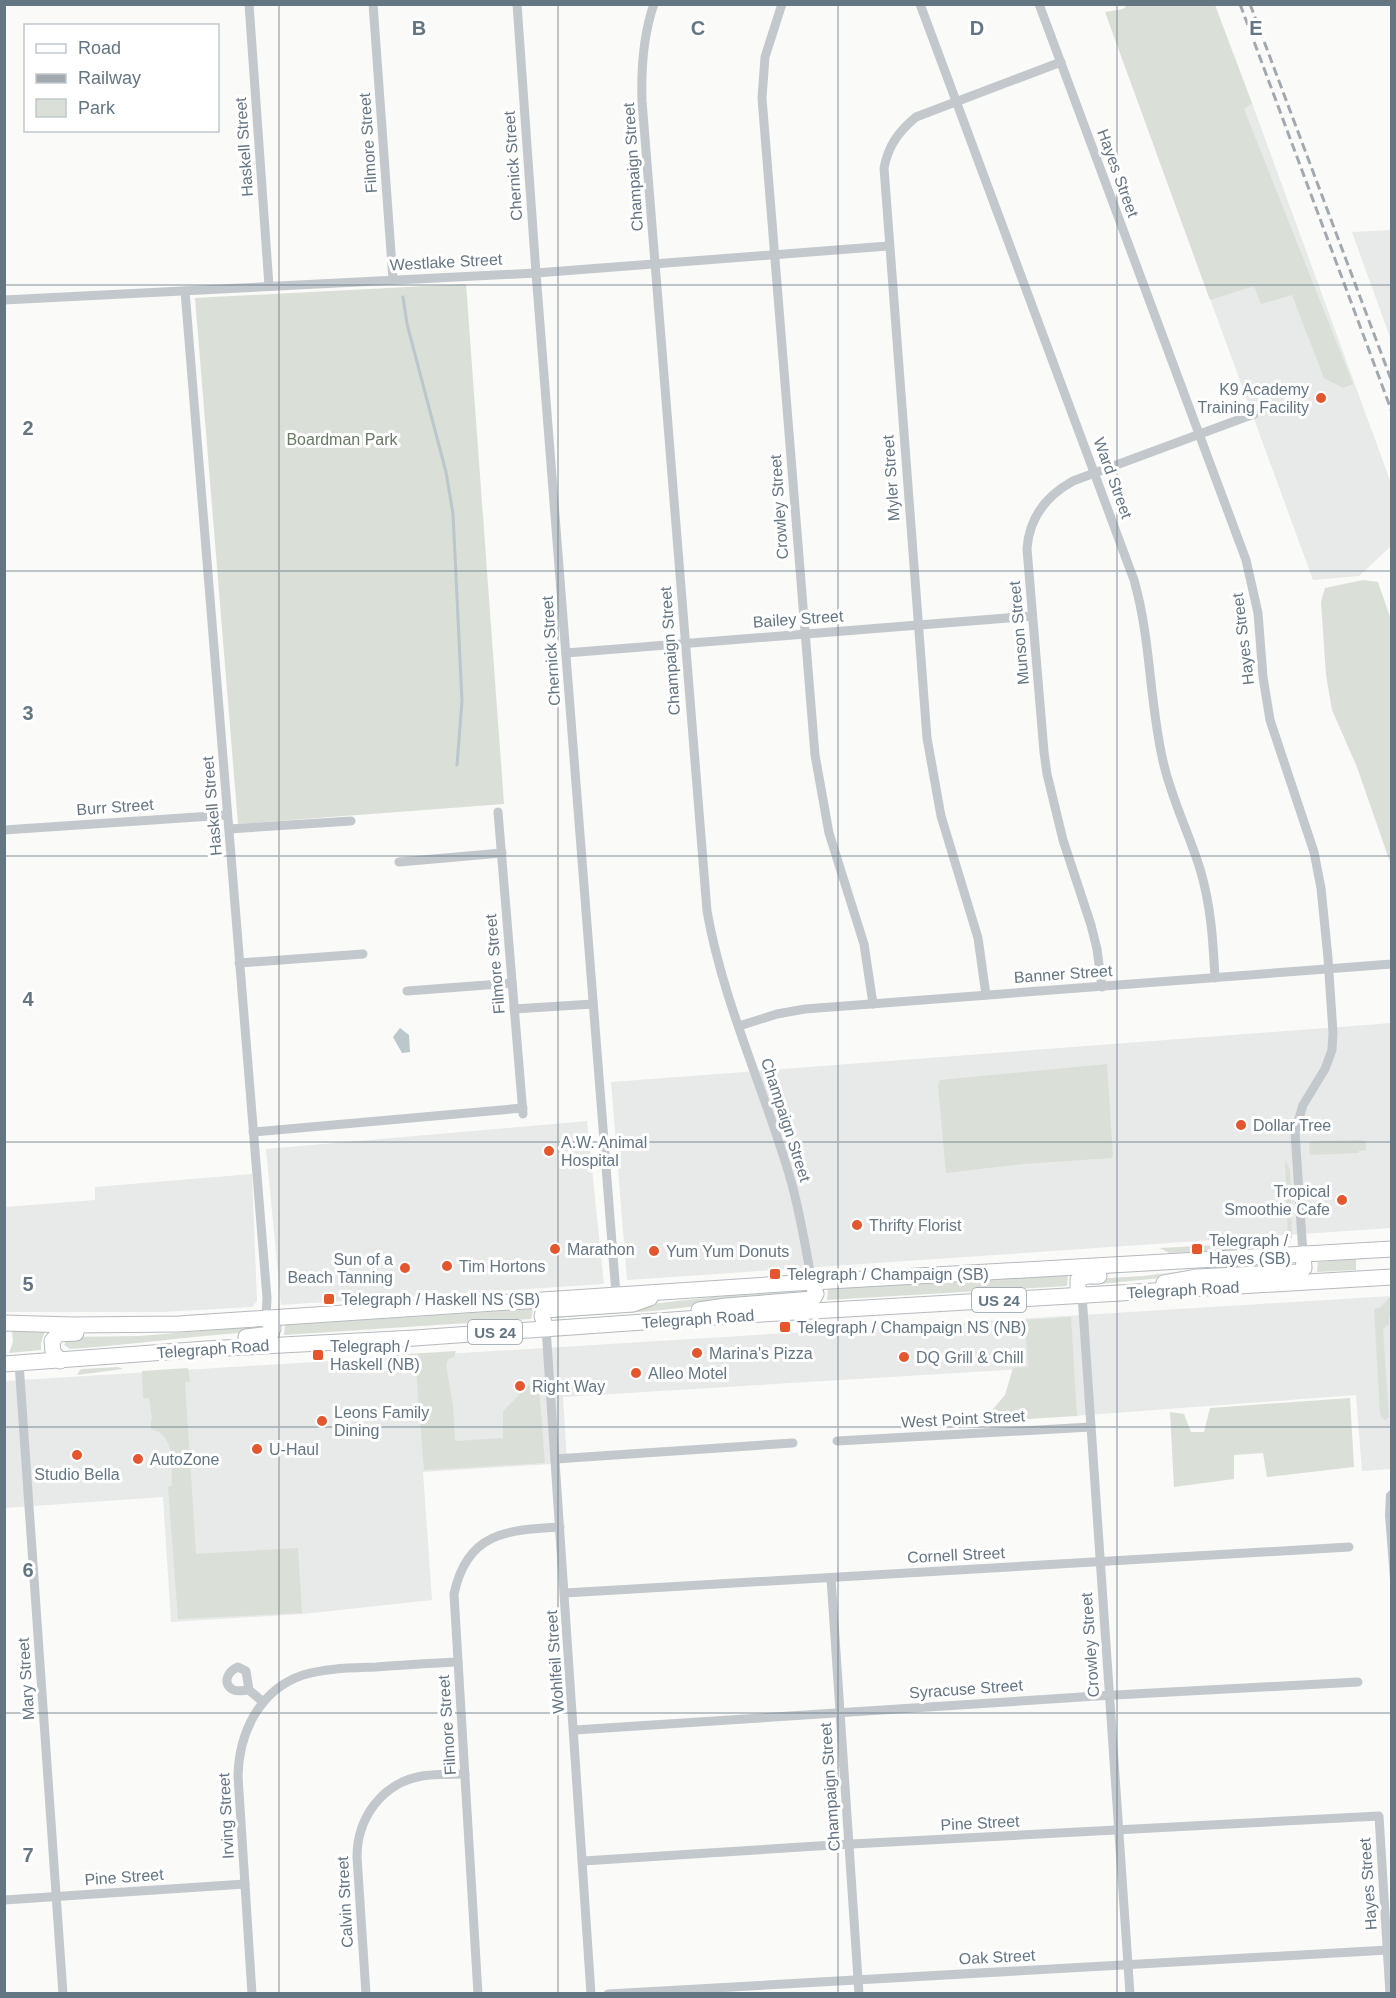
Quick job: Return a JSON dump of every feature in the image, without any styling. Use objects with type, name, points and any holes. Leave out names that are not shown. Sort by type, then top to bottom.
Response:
[{"type":"main road","name":"Telegraph Road","points":[[4,1323],[72,1325],[179,1323],[812,1282],[1392,1249]]},
{"type":"main road","points":[[1362,1279],[1361,1263],[1368,1250]]},
{"type":"main road","points":[[1140,1292],[1167,1281],[1197,1277],[1299,1272],[1304,1268],[1303,1254]]},
{"type":"main road","points":[[1082,1295],[1077,1282],[1080,1278],[1155,1271],[1186,1261]]},
{"type":"main road","name":"Telegraph Road","points":[[12,1364],[546,1328],[1392,1277]]},
{"type":"main road","points":[[677,1320],[704,1308],[813,1299],[816,1294],[812,1282]]},
{"type":"main road","points":[[546,1328],[542,1316],[544,1310],[633,1304],[667,1292]]},
{"type":"main road","points":[[159,1353],[190,1341],[271,1334],[273,1328],[266,1318]]},
{"type":"main road","points":[[60,1360],[52,1347],[52,1341],[58,1334],[141,1334],[160,1332],[179,1323]]},
{"type":"street","name":"Haskell Street","points":[[249,4],[269,286]]},
{"type":"street","name":"Filmore Street","points":[[373,4],[393,280]]},
{"type":"street","name":"Chernick Street","points":[[517,4],[616,1294]]},
{"type":"street","name":"Champaign Street","points":[[654,4],[646,35],[642,80],[707,911],[718,964],[789,1174],[800,1215],[812,1282]]},
{"type":"street","name":"Crowley Street","points":[[782,4],[768,44],[762,85],[814,755],[829,833],[864,944],[873,1004]]},
{"type":"street","name":"Ward Street","points":[[920,4],[1095,473],[1141,604],[1152,706],[1158,739],[1166,772],[1204,886],[1210,914],[1215,978]]},
{"type":"street","name":"Hayes Street","points":[[1039,4],[1240,543],[1251,578],[1258,613],[1267,704],[1275,740],[1314,852],[1324,905],[1333,1033],[1332,1050],[1325,1069],[1303,1105],[1295,1132],[1303,1254]]},
{"type":"street","name":"Myler Street","points":[[986,995],[978,938],[950,850],[933,781],[927,738],[883,175],[890,148],[898,134],[916,117],[1061,62]]},
{"type":"street","name":"Westlake Street","points":[[4,300],[536,273],[888,246]]},
{"type":"street","name":"Haskell Street","points":[[185,291],[267,1298],[266,1318]]},
{"type":"street","name":"Munson Street","points":[[1102,987],[1097,949],[1063,840],[1047,774],[1032,616],[1027,549],[1029,533],[1042,505],[1056,491],[1073,481],[1254,414]]},
{"type":"street","name":"Bailey Street","points":[[566,652],[1032,616]]},
{"type":"street","name":"Filmore Street","points":[[253,1132],[523,1111],[498,812]]},
{"type":"street","name":"Burr Street","points":[[4,830],[227,815]]},
{"type":"street","points":[[228,829],[351,821]]},
{"type":"street","points":[[399,862],[502,853]]},
{"type":"street","points":[[240,963],[363,954]]},
{"type":"street","name":"Banner Street","points":[[739,1026],[786,1012],[1392,963]]},
{"type":"street","points":[[407,991],[512,983]]},
{"type":"street","points":[[514,1009],[593,1004]]},
{"type":"street","name":"Crowley Street","points":[[1082,1295],[1130,1994]]},
{"type":"street","name":"Wohlfeil Street","points":[[546,1328],[575,1730],[591,1994]]},
{"type":"street","name":"Mary Street","points":[[12,1364],[57,1897],[63,1994]]},
{"type":"street","name":"West Point Street","points":[[837,1441],[1091,1427]]},
{"type":"street","points":[[555,1459],[793,1443]]},
{"type":"street","name":"Filmore Street","points":[[478,1994],[454,1594],[459,1575],[469,1558],[483,1544],[502,1533],[520,1529],[560,1527]]},
{"type":"street","name":"Cornell Street","points":[[565,1593],[1349,1547]]},
{"type":"street","name":"Champaign Street","points":[[831,1578],[859,1994]]},
{"type":"street","name":"Irving Street","points":[[252,1994],[238,1759],[246,1730],[263,1702],[288,1682],[320,1671],[458,1662]]},
{"type":"street","name":"Syracuse Street","points":[[575,1730],[1358,1682]]},
{"type":"street","points":[[249,1690],[263,1702]]},
{"type":"street","name":"Calvin Street","points":[[366,1994],[357,1857],[359,1837],[365,1819],[377,1800],[400,1784],[423,1776],[465,1774]]},
{"type":"street","name":"Hayes Street","points":[[1379,1816],[1390,1979]]},
{"type":"street","name":"Pine Street","points":[[583,1861],[1379,1816]]},
{"type":"street","name":"Pine Street","points":[[4,1900],[245,1884]]},
{"type":"street","name":"Oak Street","points":[[608,1994],[1388,1950]]},
{"type":"street","points":[[1390,1979],[1390,1994]]},
{"type":"shaded area","points":[[1252,103],[1391,483],[1391,546],[1359,576],[1313,580],[1153,143]]},
{"type":"shaded area","points":[[1392,230],[1391,340],[1352,232]]},
{"type":"shaded area","points":[[1391,1023],[1391,1228],[627,1280],[611,1082]]},
{"type":"shaded area","points":[[400,1028],[409,1035],[410,1052],[402,1053],[393,1037]]},
{"type":"shaded area","points":[[587,1121],[604,1284],[281,1305],[266,1149]]},
{"type":"shaded area","points":[[252,1174],[257,1301],[252,1307],[164,1312],[5,1312],[5,1207],[95,1200],[95,1187]]},
{"type":"shaded area","points":[[1391,1296],[1391,1469],[1362,1471],[1356,1395],[1074,1416],[1071,1366],[563,1397],[567,1463],[423,1472],[432,1600],[303,1614],[171,1622],[163,1497],[5,1508],[5,1381]]},
{"type":"shaded area","points":[[1391,1489],[1391,1592],[1385,1515],[1386,1494]]},
{"type":"green space","points":[[1127,5],[1215,5],[1252,103],[1244,109],[1353,384],[1343,388],[1324,378],[1292,295],[1261,304],[1254,286],[1210,300],[1105,12],[1123,9]]},
{"type":"green space","name":"Boardman Park","points":[[466,284],[504,804],[238,824],[195,298]]},
{"type":"green space","points":[[1363,580],[1378,582],[1391,620],[1391,865],[1357,767],[1332,710],[1326,675],[1321,602],[1325,588]]},
{"type":"green space","points":[[1107,1064],[1113,1156],[1111,1158],[1023,1164],[946,1173],[938,1085],[940,1080]]},
{"type":"green space","points":[[1315,1141],[1366,1141],[1366,1150],[1358,1153],[1310,1155],[1309,1143]]},
{"type":"green space","points":[[1285,1160],[1290,1170],[1292,1238],[1288,1238]]},
{"type":"green space","points":[[1291,1241],[1284,1247],[1169,1253],[1160,1248]]},
{"type":"green space","points":[[1356,1259],[1356,1270],[1317,1272],[1318,1262]]},
{"type":"green space","points":[[1292,1263],[1293,1265],[1090,1285],[1093,1279],[1143,1276],[1216,1267]]},
{"type":"green space","points":[[1068,1275],[1067,1286],[827,1300],[828,1289]]},
{"type":"green space","points":[[806,1291],[806,1294],[653,1311],[554,1318],[554,1315],[713,1297]]},
{"type":"green space","points":[[1391,1296],[1391,1317],[1389,1317],[1389,1324],[1383,1329],[1389,1417],[1385,1420],[1380,1414],[1374,1309],[1380,1308]]},
{"type":"green space","points":[[533,1309],[531,1319],[284,1335],[285,1325]]},
{"type":"green space","points":[[1071,1317],[1077,1416],[982,1422],[1005,1395],[1013,1368],[1028,1367],[1025,1320]]},
{"type":"green space","points":[[262,1326],[262,1330],[257,1332],[70,1349],[64,1345],[73,1337],[140,1336]]},
{"type":"green space","points":[[12,1331],[45,1331],[41,1350],[9,1353],[13,1342]]},
{"type":"green space","points":[[456,1351],[454,1357],[448,1359],[446,1365],[453,1406],[455,1441],[503,1438],[503,1411],[538,1376],[545,1463],[424,1470],[416,1368],[403,1362],[404,1359],[401,1356],[396,1356],[393,1360],[393,1355]]},
{"type":"green space","points":[[118,1367],[123,1369],[77,1375],[83,1369]]},
{"type":"green space","points":[[188,1368],[190,1382],[185,1382],[196,1554],[298,1548],[302,1613],[178,1619],[168,1487],[172,1485],[172,1460],[165,1437],[151,1429],[149,1398],[143,1398],[142,1371]]},
{"type":"green space","points":[[1350,1398],[1354,1467],[1267,1477],[1263,1453],[1234,1455],[1234,1479],[1174,1487],[1170,1412],[1184,1414],[1191,1432],[1204,1432],[1210,1408]]},
{"type":"waterway","points":[[403,297],[407,324],[446,472],[453,514],[462,701],[457,765]]},
{"type":"railway","points":[[1240,4],[1392,412]]},
{"type":"railway","points":[[1250,4],[1392,382]]},
{"type":"place","name":"K9 Academy Training Facility","points":[[1321,398]]},
{"type":"place","name":"Dollar Tree","points":[[1241,1125]]},
{"type":"place","name":"A.W. Animal Hospital","points":[[549,1151]]},
{"type":"place","name":"Tropical Smoothie Cafe","points":[[1342,1200]]},
{"type":"place","name":"Thrifty Florist","points":[[857,1225]]},
{"type":"place","name":"Marathon","points":[[555,1249]]},
{"type":"place","name":"Telegraph / Hayes (SB)","points":[[1197,1249]]},
{"type":"place","name":"Yum Yum Donuts","points":[[654,1251]]},
{"type":"place","name":"Tim Hortons","points":[[447,1266]]},
{"type":"place","name":"Sun of a Beach Tanning","points":[[405,1268]]},
{"type":"place","name":"Telegraph / Champaign (SB)","points":[[775,1274]]},
{"type":"place","name":"Telegraph / Haskell NS (SB)","points":[[329,1299]]},
{"type":"place","name":"Telegraph / Champaign NS (NB)","points":[[785,1327]]},
{"type":"place","name":"Marina's Pizza","points":[[697,1353]]},
{"type":"place","name":"Telegraph / Haskell (NB)","points":[[318,1355]]},
{"type":"place","name":"DQ Grill & Chill","points":[[904,1357]]},
{"type":"place","name":"Alleo Motel","points":[[636,1373]]},
{"type":"place","name":"Right Way","points":[[520,1386]]},
{"type":"place","name":"Leons Family Dining","points":[[322,1421]]},
{"type":"place","name":"U-Haul","points":[[257,1449]]},
{"type":"place","name":"Studio Bella","points":[[77,1455]]},
{"type":"place","name":"AutoZone","points":[[138,1459]]}]
